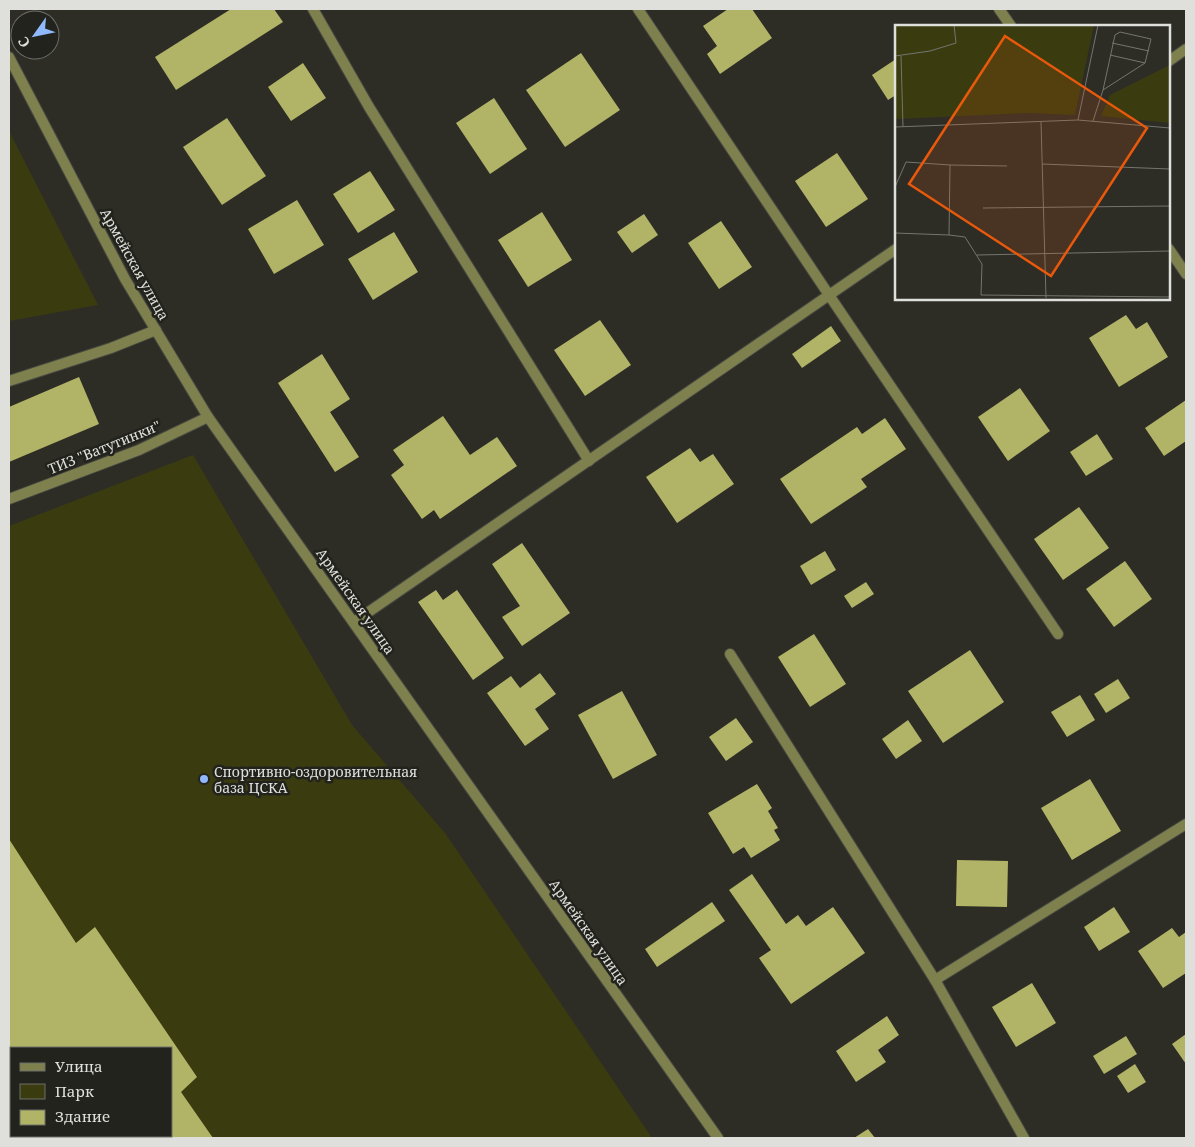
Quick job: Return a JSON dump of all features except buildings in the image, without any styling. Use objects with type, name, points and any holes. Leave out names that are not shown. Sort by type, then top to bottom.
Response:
[{"type":"street","points":[[313,9],[369,107],[589,461]]},
{"type":"street","points":[[638,9],[1058,634]]},
{"type":"street","points":[[999,9],[1010,25]]},
{"type":"street","points":[[1170,60],[1186,49]]},
{"type":"street","name":"Армейская улица","points":[[9,57],[125,279],[208,417],[718,1138]]},
{"type":"street","points":[[354,622],[895,250]]},
{"type":"street","points":[[1170,250],[1186,274]]},
{"type":"street","points":[[9,381],[112,348],[156,330]]},
{"type":"street","name":"ТИЗ \"Ватутинки\"","points":[[9,500],[139,450],[208,417]]},
{"type":"street","points":[[730,654],[935,980],[1024,1138]]},
{"type":"street","points":[[935,980],[1186,824]]},
{"type":"green space","points":[[9,131],[98,305],[9,321]]},
{"type":"green space","name":"Спортивно-оздоровительная база ЦСКА","points":[[193,455],[352,725],[445,833],[652,1138],[9,1138],[9,526]]},
{"type":"place","name":"Спортивно-оздоровительная база ЦСКА","points":[[204,779]]}]
